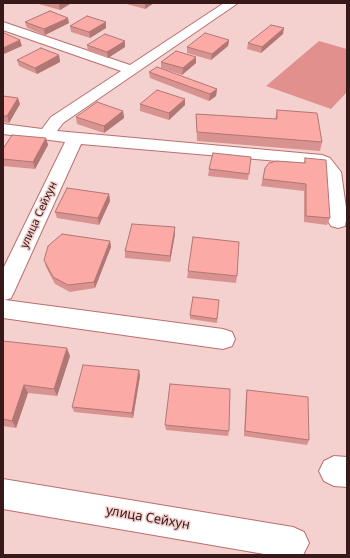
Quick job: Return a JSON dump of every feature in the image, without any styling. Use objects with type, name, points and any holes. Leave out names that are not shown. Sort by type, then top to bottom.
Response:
[{"type":"street","points":[[47,134],[57,120],[232,3]]},
{"type":"street","points":[[3,26],[132,70]]},
{"type":"street","points":[[3,129],[76,138],[316,159],[324,162],[332,172],[338,221]]},
{"type":"street","name":"улица Сейхун","points":[[3,292],[76,138]]},
{"type":"street","points":[[3,309],[223,339]]},
{"type":"street","name":"улица Сейхун","points":[[3,494],[293,543]]},
{"type":"shaded area","points":[[319,41],[347,49],[347,92],[331,109],[266,86]]},
{"type":"building","points":[[50,11],[68,18],[44,29],[25,22]]},
{"type":"building","points":[[87,16],[106,22],[89,32],[70,26]]},
{"type":"building","points":[[271,25],[284,28],[262,47],[248,43]]},
{"type":"building","points":[[4,33],[20,40],[3,48]]},
{"type":"building","points":[[205,33],[229,40],[212,54],[187,47]]},
{"type":"building","points":[[105,34],[125,41],[107,52],[87,45]]},
{"type":"building","points":[[41,48],[59,55],[35,68],[17,60]]},
{"type":"building","points":[[176,51],[196,57],[183,68],[161,62]]},
{"type":"building","points":[[157,67],[217,89],[210,94],[149,72]]},
{"type":"building","points":[[157,90],[185,99],[169,113],[140,104]]},
{"type":"building","points":[[3,96],[18,98],[7,116],[3,116]]},
{"type":"building","points":[[97,102],[123,111],[104,126],[76,117]]},
{"type":"building","points":[[277,110],[317,113],[322,142],[197,132],[196,114],[277,119]]},
{"type":"building","points":[[12,135],[46,138],[33,162],[3,159],[3,149]]},
{"type":"building","points":[[213,153],[251,157],[249,174],[209,169]]},
{"type":"building","points":[[305,158],[326,160],[330,218],[306,216],[306,184],[263,179],[265,168],[269,163],[277,161],[305,163]]},
{"type":"building","points":[[67,188],[109,194],[98,218],[55,212]]},
{"type":"building","points":[[132,224],[175,227],[170,256],[125,251]]},
{"type":"building","points":[[62,234],[110,241],[94,282],[68,285],[53,277],[44,260],[48,246]]},
{"type":"building","points":[[193,237],[239,242],[237,276],[188,271]]},
{"type":"building","points":[[193,297],[219,300],[217,319],[190,315]]},
{"type":"building","points":[[3,341],[67,348],[54,389],[24,385],[12,421],[3,419]]},
{"type":"building","points":[[83,365],[139,370],[132,413],[72,407]]},
{"type":"building","points":[[170,384],[230,389],[229,431],[165,425]]},
{"type":"building","points":[[247,390],[308,397],[309,440],[245,431]]}]
